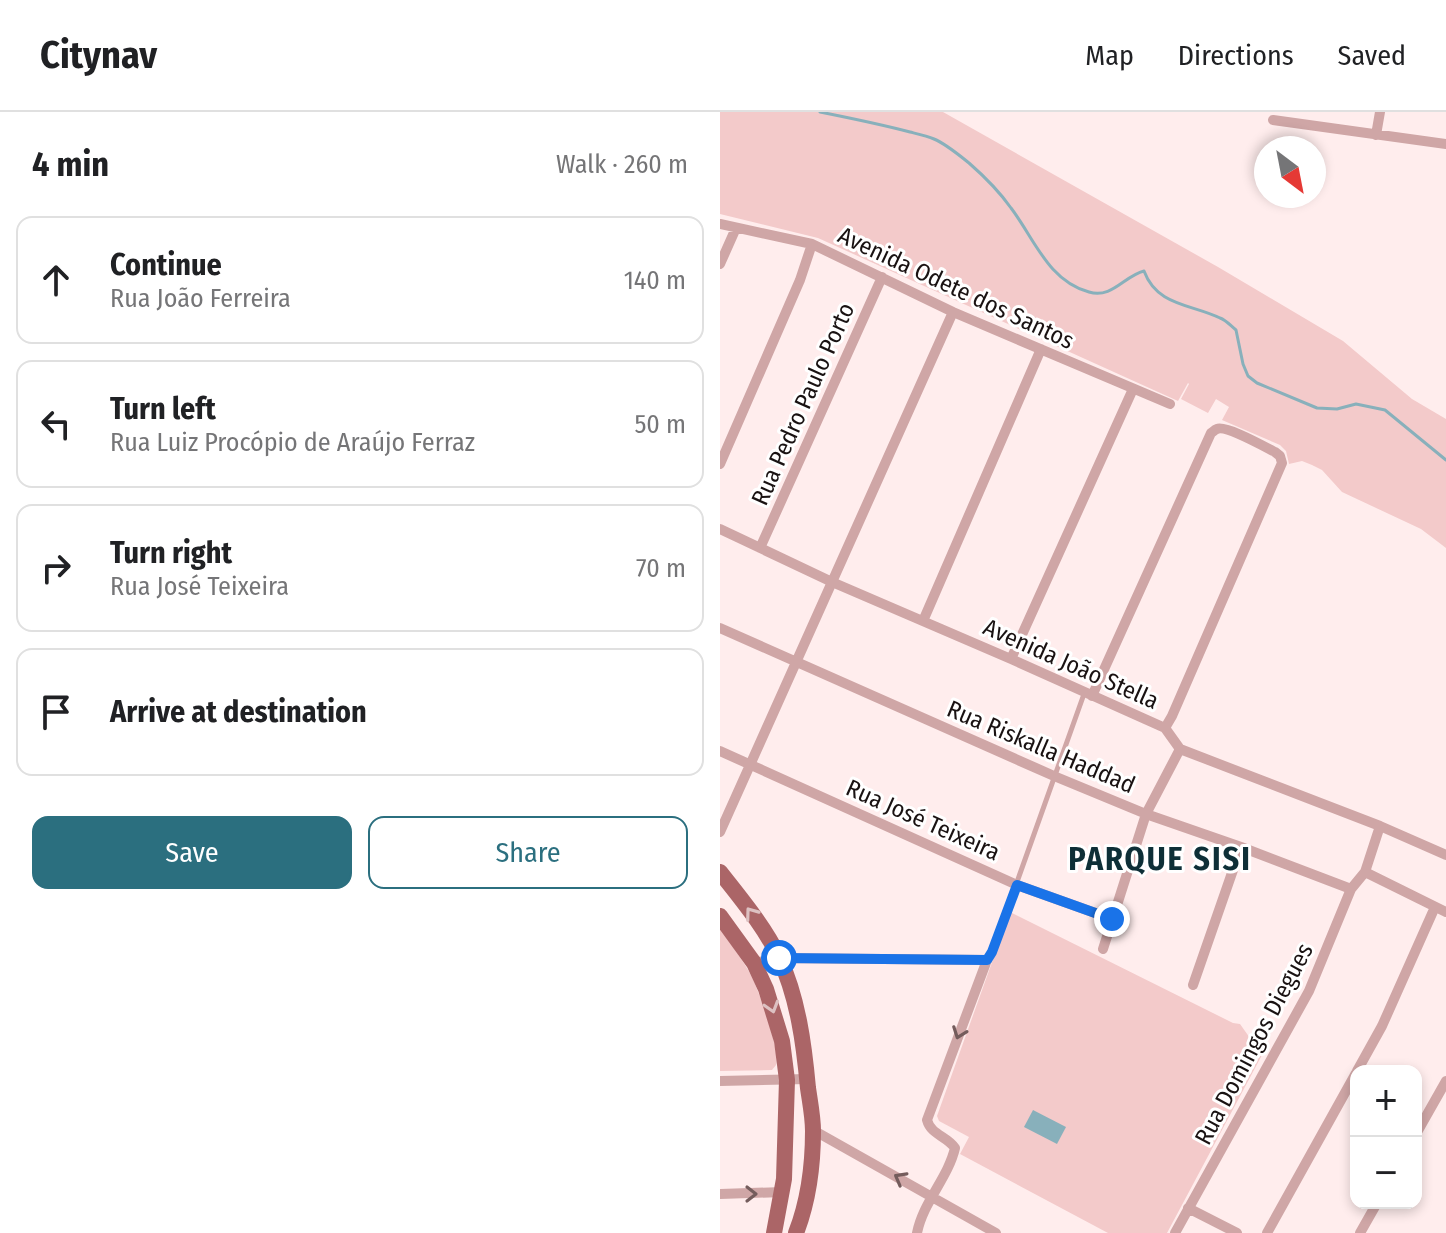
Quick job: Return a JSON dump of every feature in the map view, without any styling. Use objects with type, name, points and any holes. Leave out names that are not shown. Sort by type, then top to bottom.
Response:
[{"type":"main road","points":[[720,872],[759,924],[779,958],[804,1040],[813,1130],[807,1189],[796,1233]]},
{"type":"main road","points":[[720,916],[754,963],[782,1041],[787,1080],[783,1192],[774,1233]]},
{"type":"street","points":[[1376,135],[1380,112]]},
{"type":"street","points":[[1273,120],[1446,144]]},
{"type":"street","name":"Avenida Odete dos Santos","points":[[720,224],[812,244],[953,312],[1170,404]]},
{"type":"street","points":[[720,264],[736,228]]},
{"type":"street","points":[[720,464],[800,280],[812,244]]},
{"type":"street","name":"Rua Pedro Paulo Porto","points":[[760,548],[882,277]]},
{"type":"street","points":[[720,832],[953,312]]},
{"type":"street","points":[[923,621],[1041,349]]},
{"type":"street","points":[[1011,659],[1133,389]]},
{"type":"street","points":[[1088,695],[1211,433],[1217,428],[1232,431],[1272,450],[1280,456],[1282,463],[1165,728]]},
{"type":"street","name":"Avenida João Stella","points":[[720,529],[832,582],[1165,728],[1180,749]]},
{"type":"street","name":"Rua Riskalla Haddad","points":[[720,628],[1054,776],[1146,814],[1351,889]]},
{"type":"street","points":[[1103,949],[1146,814],[1180,749],[1380,826],[1446,855]]},
{"type":"street","name":"Rua José Teixeira","points":[[720,751],[1017,885],[1112,919]]},
{"type":"street","name":"Rua Domingos Diegues","points":[[1175,1233],[1309,991],[1351,889],[1365,872],[1380,826]]},
{"type":"street","points":[[1193,985],[1241,847]]},
{"type":"street","points":[[1365,872],[1446,912]]},
{"type":"street","points":[[1360,1065],[1382,1026],[1435,907]]},
{"type":"street","points":[[754,963],[779,958],[987,960],[927,1120],[929,1127],[955,1148],[922,1214],[917,1233]]},
{"type":"street","points":[[720,1081],[808,1079]]},
{"type":"street","points":[[1422,1123],[1446,1081]]},
{"type":"street","points":[[1267,1233],[1350,1083]]},
{"type":"street","points":[[813,1130],[996,1233]]},
{"type":"street","points":[[720,1194],[783,1192]]},
{"type":"street","points":[[1188,1208],[1237,1233]]},
{"type":"street","points":[[1360,1233],[1374,1209]]},
{"type":"lane","points":[[987,960],[1017,885],[1054,776],[1088,695]]},
{"type":"shaded area","points":[[720,112],[943,112],[1343,341],[1412,399],[1446,419],[1446,548],[1421,529],[1342,492],[1322,470],[1302,461],[1289,464],[1286,451],[1280,445],[1222,420],[1229,407],[1216,399],[1208,413],[1181,399],[1188,383],[1178,401],[818,238],[720,214]]},
{"type":"shaded area","points":[[1010,912],[1240,1024],[1262,1055],[1167,1233],[1108,1233],[960,1154],[969,1137],[939,1121],[937,1116]]},
{"type":"shaded area","points":[[720,928],[751,975],[759,993],[777,1058],[772,1070],[720,1071]]},
{"type":"water","points":[[1033,1110],[1066,1127],[1057,1144],[1024,1127]]},
{"type":"waterway","points":[[820,112],[939,141],[992,184],[1043,257],[1075,286],[1089,292],[1104,292],[1144,271],[1157,291],[1166,298],[1209,313],[1236,330],[1243,364],[1248,376],[1257,383],[1317,408],[1337,409],[1356,404],[1385,410],[1446,460]]},
{"type":"district","name":"PARQUE SISI","points":[[1160,859]]},
{"type":"route","points":[[779,958],[987,960],[1017,885],[1112,919]]}]
